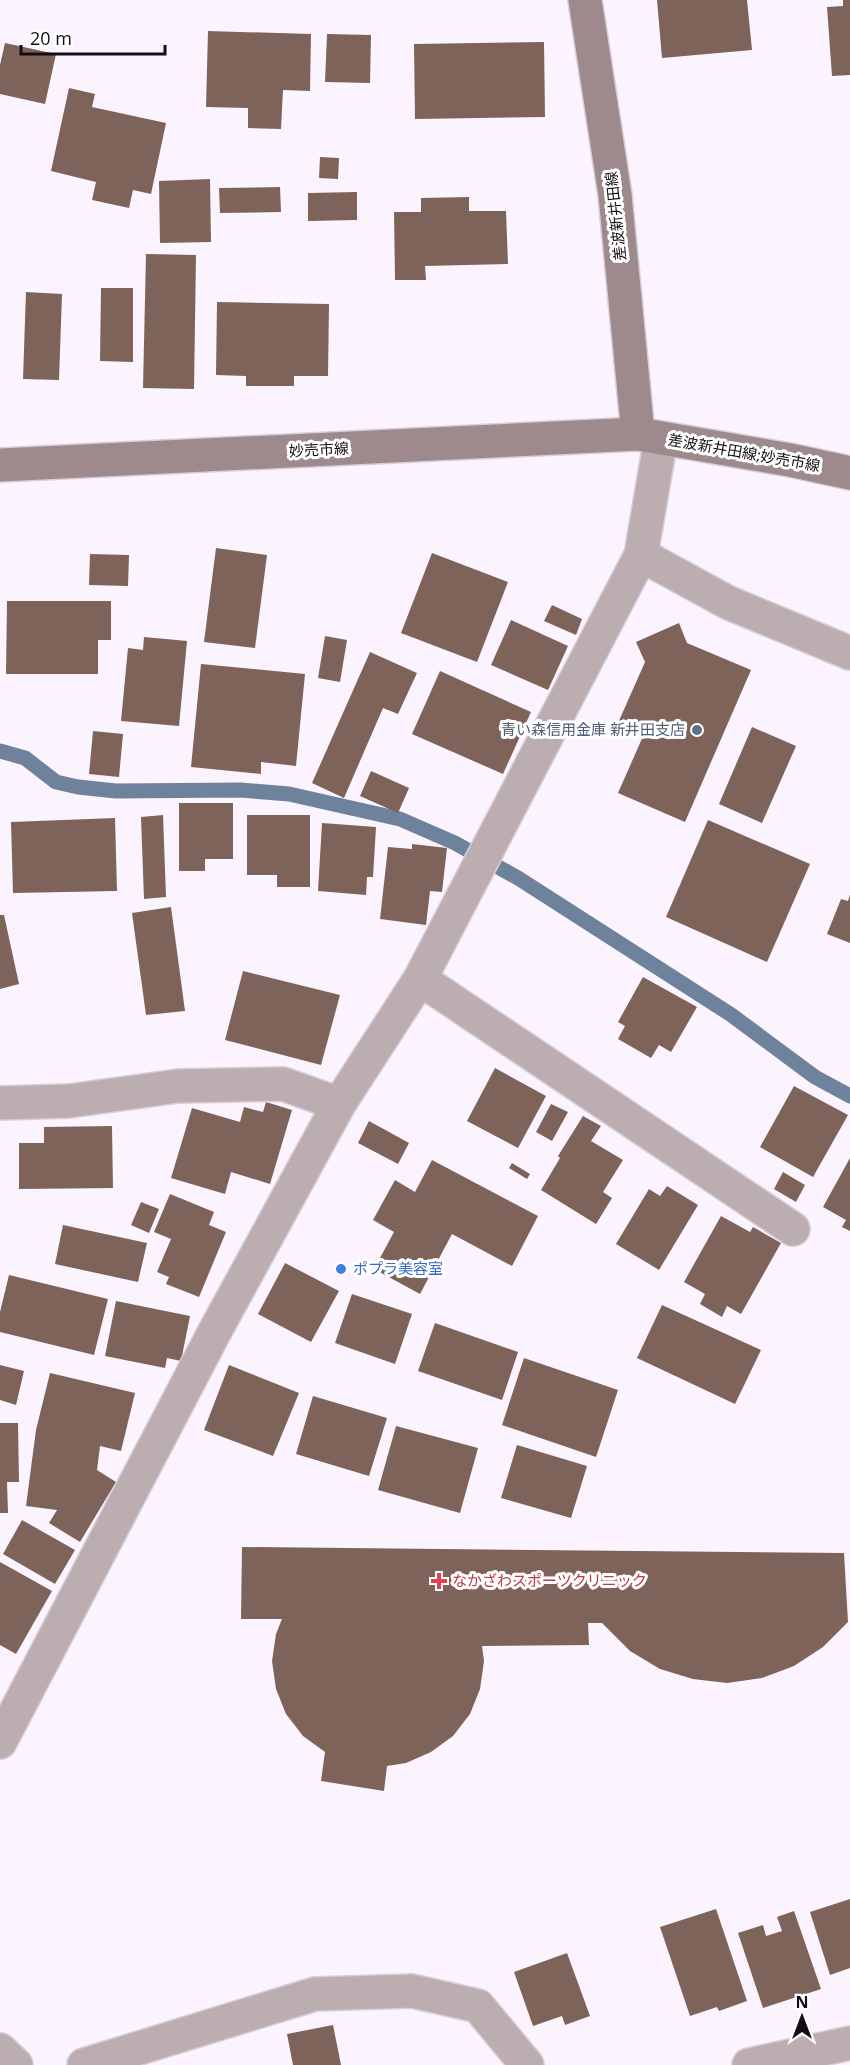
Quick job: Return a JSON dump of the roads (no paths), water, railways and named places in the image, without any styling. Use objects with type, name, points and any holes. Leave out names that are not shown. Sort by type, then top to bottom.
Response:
[{"type":"main road","name":"差波新井田線","points":[[585,0],[650,436]]},
{"type":"main road","name":"妙売市線","points":[[0,465],[650,436]]},
{"type":"main road","name":"差波新井田線;妙売市線","points":[[650,436],[790,460],[850,473]]},
{"type":"street","points":[[0,1742],[215,1331],[339,1104],[420,979],[641,555],[650,436]]},
{"type":"street","points":[[641,555],[729,603],[850,653]]},
{"type":"street","points":[[420,979],[793,1229]]},
{"type":"street","points":[[0,1105],[69,1101],[178,1086],[283,1084],[339,1104]]},
{"type":"street","points":[[84,2065],[315,1994],[412,1991],[478,2006],[527,2065]]},
{"type":"street","points":[[749,2065],[850,2043]]},
{"type":"street","points":[[0,2050],[16,2065]]},
{"type":"waterway","points":[[0,751],[25,758],[56,782],[78,787],[116,791],[240,790],[289,794],[400,819],[455,843],[518,878],[730,1014],[815,1077],[850,1096]]},
{"type":"place","name":"青い森信用金庫 新井田支店","points":[[697,730]]},
{"type":"place","name":"ポプラ美容室","points":[[341,1269]]},
{"type":"place","name":"なかざわスポーツクリニック","points":[[439,1581]]}]
